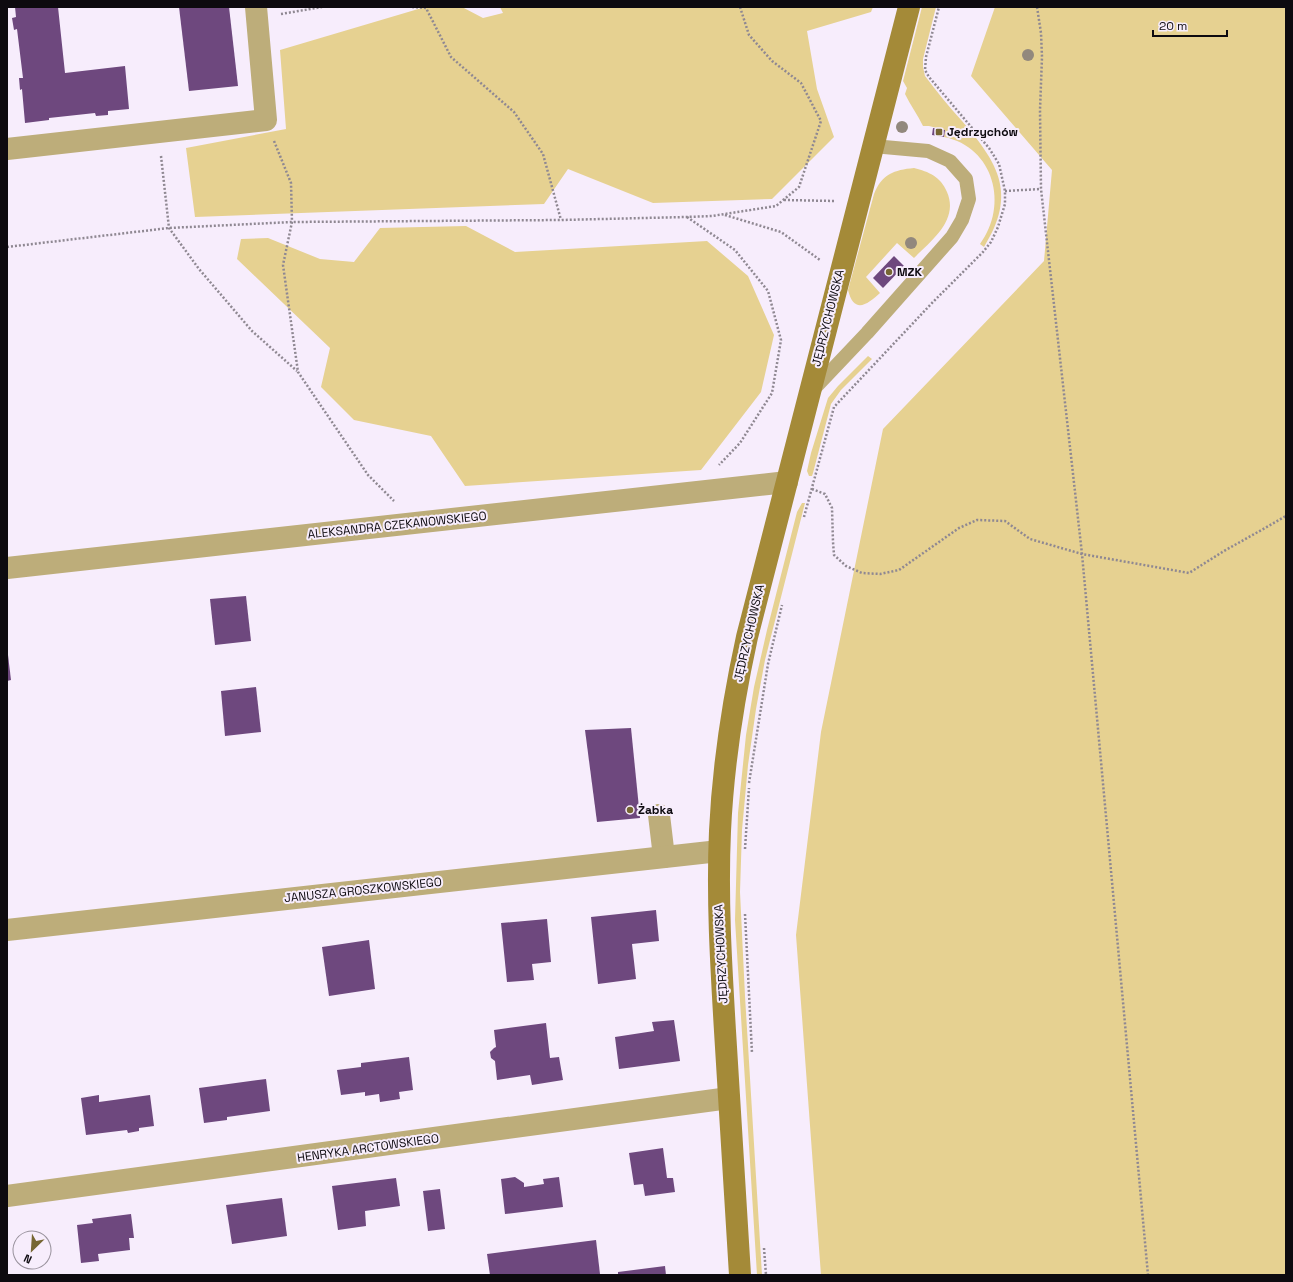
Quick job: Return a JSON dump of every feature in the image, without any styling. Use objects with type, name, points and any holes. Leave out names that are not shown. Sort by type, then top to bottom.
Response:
[{"type":"main road","name":"JĘDRZYCHOWSKA","points":[[740,1275],[718,920],[719,851],[723,787],[735,697],[747,637],[909,7]]},
{"type":"street","points":[[7,148],[266,120],[256,12]]},
{"type":"street","name":"ALEKSANDRA CZEKANOWSKIEGO","points":[[7,568],[787,482]]},
{"type":"street","points":[[660,815],[664,857]]},
{"type":"street","name":"JANUSZA GROSZKOWSKIEGO","points":[[7,930],[719,851]]},
{"type":"street","name":"HENRYKA ARCTOWSKIEGO","points":[[7,1196],[729,1098]]},
{"type":"lane","points":[[809,394],[867,333],[952,237],[962,220],[968,199],[966,178],[950,160],[928,151],[873,146]]},
{"type":"path","points":[[256,12],[322,7]]},
{"type":"path","points":[[412,7],[426,8],[451,57],[514,112],[543,154],[561,220]]},
{"type":"path","points":[[7,247],[169,228],[292,222],[561,220],[686,217],[722,214],[776,206],[799,186],[821,121],[801,83],[772,61],[749,35],[740,7]]},
{"type":"path","points":[[804,518],[834,407],[932,303],[983,252],[991,242],[998,227],[1005,204],[1005,191],[998,164],[989,148],[934,83],[925,70],[926,57],[939,7]]},
{"type":"path","points":[[1037,7],[1041,33],[1042,57],[1040,110],[1041,189],[1082,554],[1148,1275]]},
{"type":"path","points":[[266,120],[291,183],[292,222],[283,265],[298,372]]},
{"type":"path","points":[[161,150],[169,228],[198,269],[252,331],[298,372],[368,475],[416,522]]},
{"type":"path","points":[[1005,191],[1041,189]]},
{"type":"path","points":[[783,200],[836,201]]},
{"type":"path","points":[[722,214],[781,232],[821,261]]},
{"type":"path","points":[[686,217],[735,250],[768,291],[781,340],[772,394],[740,443],[694,492]]},
{"type":"path","points":[[787,482],[825,494],[832,508],[834,555],[846,566],[862,574],[880,574],[899,570],[959,528],[977,520],[1005,521],[1030,539],[1082,554],[1189,573],[1224,551],[1286,516]]},
{"type":"path","points":[[745,855],[750,777],[768,664],[782,604]]},
{"type":"path","points":[[745,910],[753,1059]]},
{"type":"path","points":[[764,1244],[766,1275]]},
{"type":"shaded area","points":[[425,7],[462,7],[483,18],[503,13],[500,7],[873,7],[871,12],[807,31],[817,89],[834,137],[772,199],[653,203],[568,169],[544,204],[195,217],[186,148],[286,129],[280,50]]},
{"type":"shaded area","points":[[922,7],[936,7],[923,59],[925,76],[986,151],[999,180],[1001,195],[1000,211],[994,228],[984,247],[980,244],[989,229],[994,212],[995,196],[992,180],[985,165],[975,152],[961,143],[944,137],[945,130],[923,126],[905,94],[907,88],[903,81]]},
{"type":"shaded area","points":[[995,7],[1286,7],[1286,1275],[821,1275],[796,935],[821,732],[883,429],[1044,261],[1052,170],[971,76]]},
{"type":"shaded area","points":[[914,168],[934,176],[941,182],[947,192],[950,202],[947,220],[936,237],[914,258],[897,243],[866,277],[880,293],[871,301],[858,305],[854,303],[848,290],[874,194],[881,182],[890,174],[900,170]]},
{"type":"shaded area","points":[[466,226],[515,252],[707,241],[748,276],[774,335],[761,392],[701,470],[465,486],[431,436],[354,420],[321,387],[330,348],[237,259],[241,239],[268,238],[320,259],[354,262],[380,228]]},
{"type":"shaded area","points":[[868,356],[872,359],[841,390],[831,404],[813,473],[812,476],[809,476],[807,471],[811,453],[828,398]]},
{"type":"shaded area","points":[[802,503],[805,503],[765,660],[756,709],[748,765],[742,830],[740,892],[762,1275],[757,1275],[735,920],[738,813],[746,735],[754,687],[797,512]]},
{"type":"building","points":[[15,7],[58,7],[65,73],[125,66],[129,109],[108,111],[108,115],[96,116],[95,113],[49,118],[49,120],[25,123],[22,89],[20,90],[19,78],[23,78],[17,29],[14,30],[12,18],[16,17]]},
{"type":"building","points":[[179,7],[229,7],[238,86],[189,91]]},
{"type":"building","points":[[933,128],[945,130],[944,137],[932,135]]},
{"type":"building","name":"MZK","points":[[894,256],[904,266],[883,288],[873,278]]},
{"type":"building","points":[[246,596],[251,641],[215,645],[210,599]]},
{"type":"building","points":[[7,655],[11,680],[7,681]]},
{"type":"building","points":[[256,687],[261,732],[225,736],[221,691]]},
{"type":"building","points":[[631,728],[640,818],[597,822],[585,730]]},
{"type":"building","points":[[656,910],[659,941],[632,944],[636,979],[598,984],[591,917]]},
{"type":"building","points":[[547,919],[551,962],[532,964],[534,980],[507,982],[501,923]]},
{"type":"building","points":[[369,940],[375,989],[329,996],[322,947]]},
{"type":"building","points":[[674,1020],[680,1061],[619,1069],[615,1037],[654,1031],[652,1022]]},
{"type":"building","points":[[546,1023],[550,1058],[559,1057],[563,1080],[532,1085],[530,1075],[497,1080],[495,1061],[491,1058],[490,1052],[496,1047],[494,1030]]},
{"type":"building","points":[[409,1057],[413,1090],[399,1092],[400,1099],[380,1102],[379,1094],[365,1096],[365,1092],[341,1095],[337,1070],[361,1067],[361,1063]]},
{"type":"building","points":[[266,1079],[270,1111],[227,1117],[227,1120],[204,1123],[199,1088]]},
{"type":"building","points":[[99,1095],[99,1102],[150,1095],[154,1126],[139,1128],[139,1131],[128,1133],[127,1130],[86,1135],[81,1098]]},
{"type":"building","points":[[663,1148],[667,1178],[673,1178],[675,1192],[645,1196],[643,1184],[634,1185],[629,1153]]},
{"type":"building","points":[[515,1177],[524,1183],[524,1187],[544,1184],[543,1179],[559,1177],[563,1207],[505,1214],[501,1179]]},
{"type":"building","points":[[396,1178],[400,1206],[365,1211],[366,1226],[338,1230],[332,1186]]},
{"type":"building","points":[[440,1189],[445,1229],[428,1231],[423,1191]]},
{"type":"building","points":[[282,1198],[287,1236],[232,1244],[226,1205]]},
{"type":"building","points":[[131,1214],[134,1238],[129,1238],[130,1250],[98,1254],[99,1261],[81,1263],[77,1225],[93,1223],[92,1219]]},
{"type":"building","points":[[596,1240],[600,1274],[490,1275],[487,1254]]},
{"type":"building","points":[[665,1266],[666,1275],[618,1275],[618,1272]]},
{"type":"place","name":"Jędrzychów","points":[[939,132]]},
{"type":"place","name":"MZK","points":[[889,272]]},
{"type":"place","name":"Żabka","points":[[630,810]]}]
